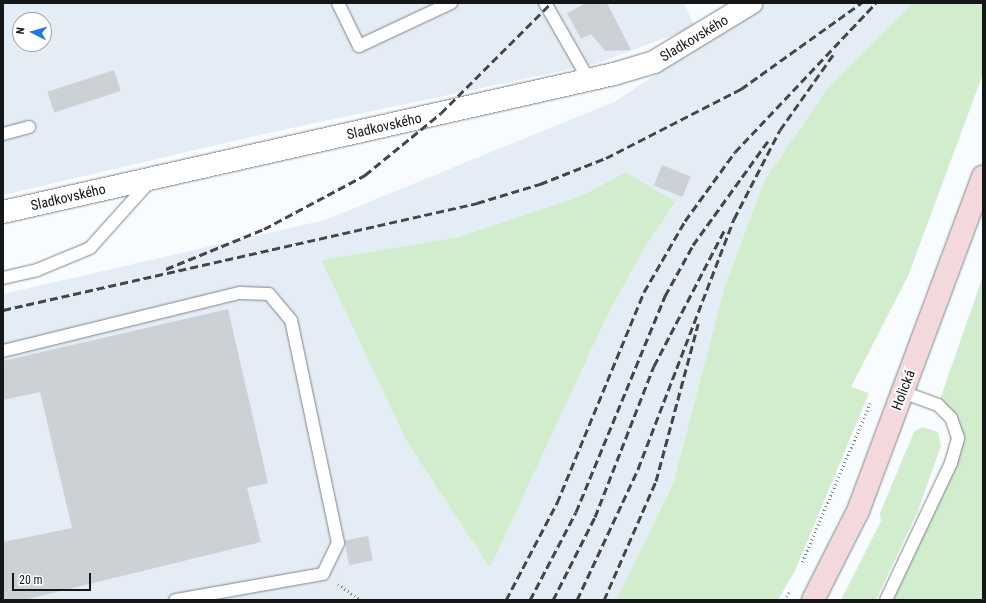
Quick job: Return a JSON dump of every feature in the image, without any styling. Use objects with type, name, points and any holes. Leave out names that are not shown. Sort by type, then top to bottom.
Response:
[{"type":"street","name":"Sladkovského","points":[[3,212],[589,80],[654,62],[751,3]]},
{"type":"street","name":"Holická","points":[[813,600],[858,511],[983,176]]},
{"type":"lane","points":[[338,3],[359,46],[450,3]]},
{"type":"lane","points":[[545,3],[589,80]]},
{"type":"lane","points":[[3,134],[29,127]]},
{"type":"lane","points":[[3,278],[37,270],[90,248],[153,178]]},
{"type":"lane","points":[[3,350],[240,293],[269,294],[291,320],[338,543],[323,574],[175,600]]},
{"type":"lane","points":[[886,600],[951,463],[958,438],[951,418],[938,405],[902,392]]},
{"type":"path","points":[[323,574],[361,600]]},
{"type":"shaded area","points":[[3,3],[684,3],[695,27],[595,64],[268,133],[3,195]]},
{"type":"shaded area","points":[[762,3],[912,3],[829,86],[764,181],[724,289],[673,484],[616,600],[3,600],[3,294],[325,220],[616,101]],"holes":[[[624,172],[676,203],[645,247],[607,316],[490,568],[407,442],[321,260],[459,237],[581,196]]]},
{"type":"green space","points":[[912,3],[983,3],[983,74],[908,276],[851,387],[869,393],[795,571],[778,600],[616,600],[673,484],[724,289],[764,181],[829,86]]},
{"type":"green space","points":[[625,172],[676,202],[645,247],[607,316],[490,568],[407,442],[321,260],[459,237],[581,196]]},
{"type":"green space","points":[[983,276],[983,600],[886,600],[958,438],[938,405]]},
{"type":"green space","points":[[922,427],[938,432],[941,446],[918,511],[876,600],[841,600],[881,521],[880,513],[914,432]]},
{"type":"building","points":[[586,3],[607,3],[631,50],[605,51],[591,34],[581,39],[567,13]]},
{"type":"building","points":[[114,70],[121,91],[54,113],[47,92]]},
{"type":"building","points":[[662,165],[691,177],[683,197],[654,185]]},
{"type":"building","points":[[228,309],[268,483],[247,488],[261,542],[24,600],[3,600],[3,542],[72,528],[40,392],[3,400],[3,361]]},
{"type":"building","points":[[368,536],[373,561],[349,565],[344,541]]},
{"type":"railway","points":[[166,269],[264,229],[365,175],[441,113],[551,3]]},
{"type":"railway","points":[[3,310],[477,203],[540,184],[606,158],[741,89],[861,3]]},
{"type":"railway","points":[[506,600],[557,503],[644,292],[685,221],[735,152],[876,3]]},
{"type":"railway","points":[[577,600],[638,469],[734,219],[780,130],[835,52]]},
{"type":"railway","points":[[530,600],[576,512],[665,296],[693,245],[768,141]]},
{"type":"railway","points":[[553,600],[595,517],[654,366],[725,229]]},
{"type":"railway","points":[[604,600],[656,481],[698,324]]}]
